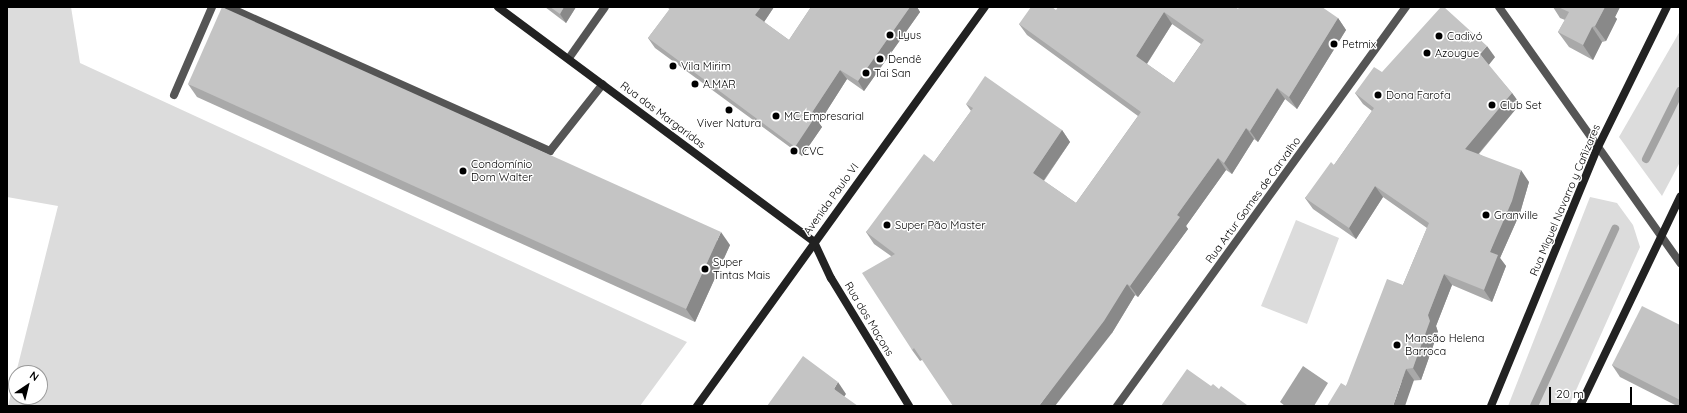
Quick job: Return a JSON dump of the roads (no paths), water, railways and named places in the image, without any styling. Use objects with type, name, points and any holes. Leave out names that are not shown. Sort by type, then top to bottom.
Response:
[{"type":"street","points":[[174,95],[212,7]]},
{"type":"street","points":[[228,7],[550,152],[603,84]]},
{"type":"street","name":"Rua das Margaridas","points":[[498,7],[814,242]]},
{"type":"street","points":[[568,58],[605,7]]},
{"type":"street","name":"Avenida Paulo VI","points":[[697,406],[985,7]]},
{"type":"street","name":"Rua Artur Gomes de Carvalho","points":[[1117,406],[1406,7]]},
{"type":"street","points":[[1499,7],[1680,263]]},
{"type":"street","name":"Rua Miguel Navarro y Cañizares","points":[[1491,406],[1598,147],[1667,7]]},
{"type":"street","points":[[1580,406],[1660,236],[1680,197]]},
{"type":"street","name":"Rua dos Maçons","points":[[814,242],[831,278],[909,406]]},
{"type":"waterway","points":[[1646,159],[1680,91]]},
{"type":"waterway","points":[[1534,406],[1615,229]]},
{"type":"place","name":"Lyus","points":[[890,35]]},
{"type":"place","name":"Cadivó","points":[[1439,36]]},
{"type":"place","name":"Petmix","points":[[1334,44]]},
{"type":"place","name":"Azougue","points":[[1427,53]]},
{"type":"place","name":"Dendê","points":[[880,59]]},
{"type":"place","name":"Vila Mirim","points":[[673,66]]},
{"type":"place","name":"Tai San","points":[[866,73]]},
{"type":"place","name":"A.MAR","points":[[695,84]]},
{"type":"place","name":"Dona Farofa","points":[[1378,95]]},
{"type":"place","name":"Club Set","points":[[1492,105]]},
{"type":"place","name":"Viver Natura","points":[[729,110]]},
{"type":"place","name":"MC Empresarial","points":[[776,116]]},
{"type":"place","name":"CVC","points":[[794,151]]},
{"type":"place","name":"Condomínio Dom Walter","points":[[463,171]]},
{"type":"place","name":"Granville","points":[[1486,215]]},
{"type":"place","name":"Super Pão Master","points":[[887,225]]},
{"type":"place","name":"Super Tintas Mais","points":[[705,269]]},
{"type":"place","name":"Mansão Helena Barroca","points":[[1397,345]]}]
